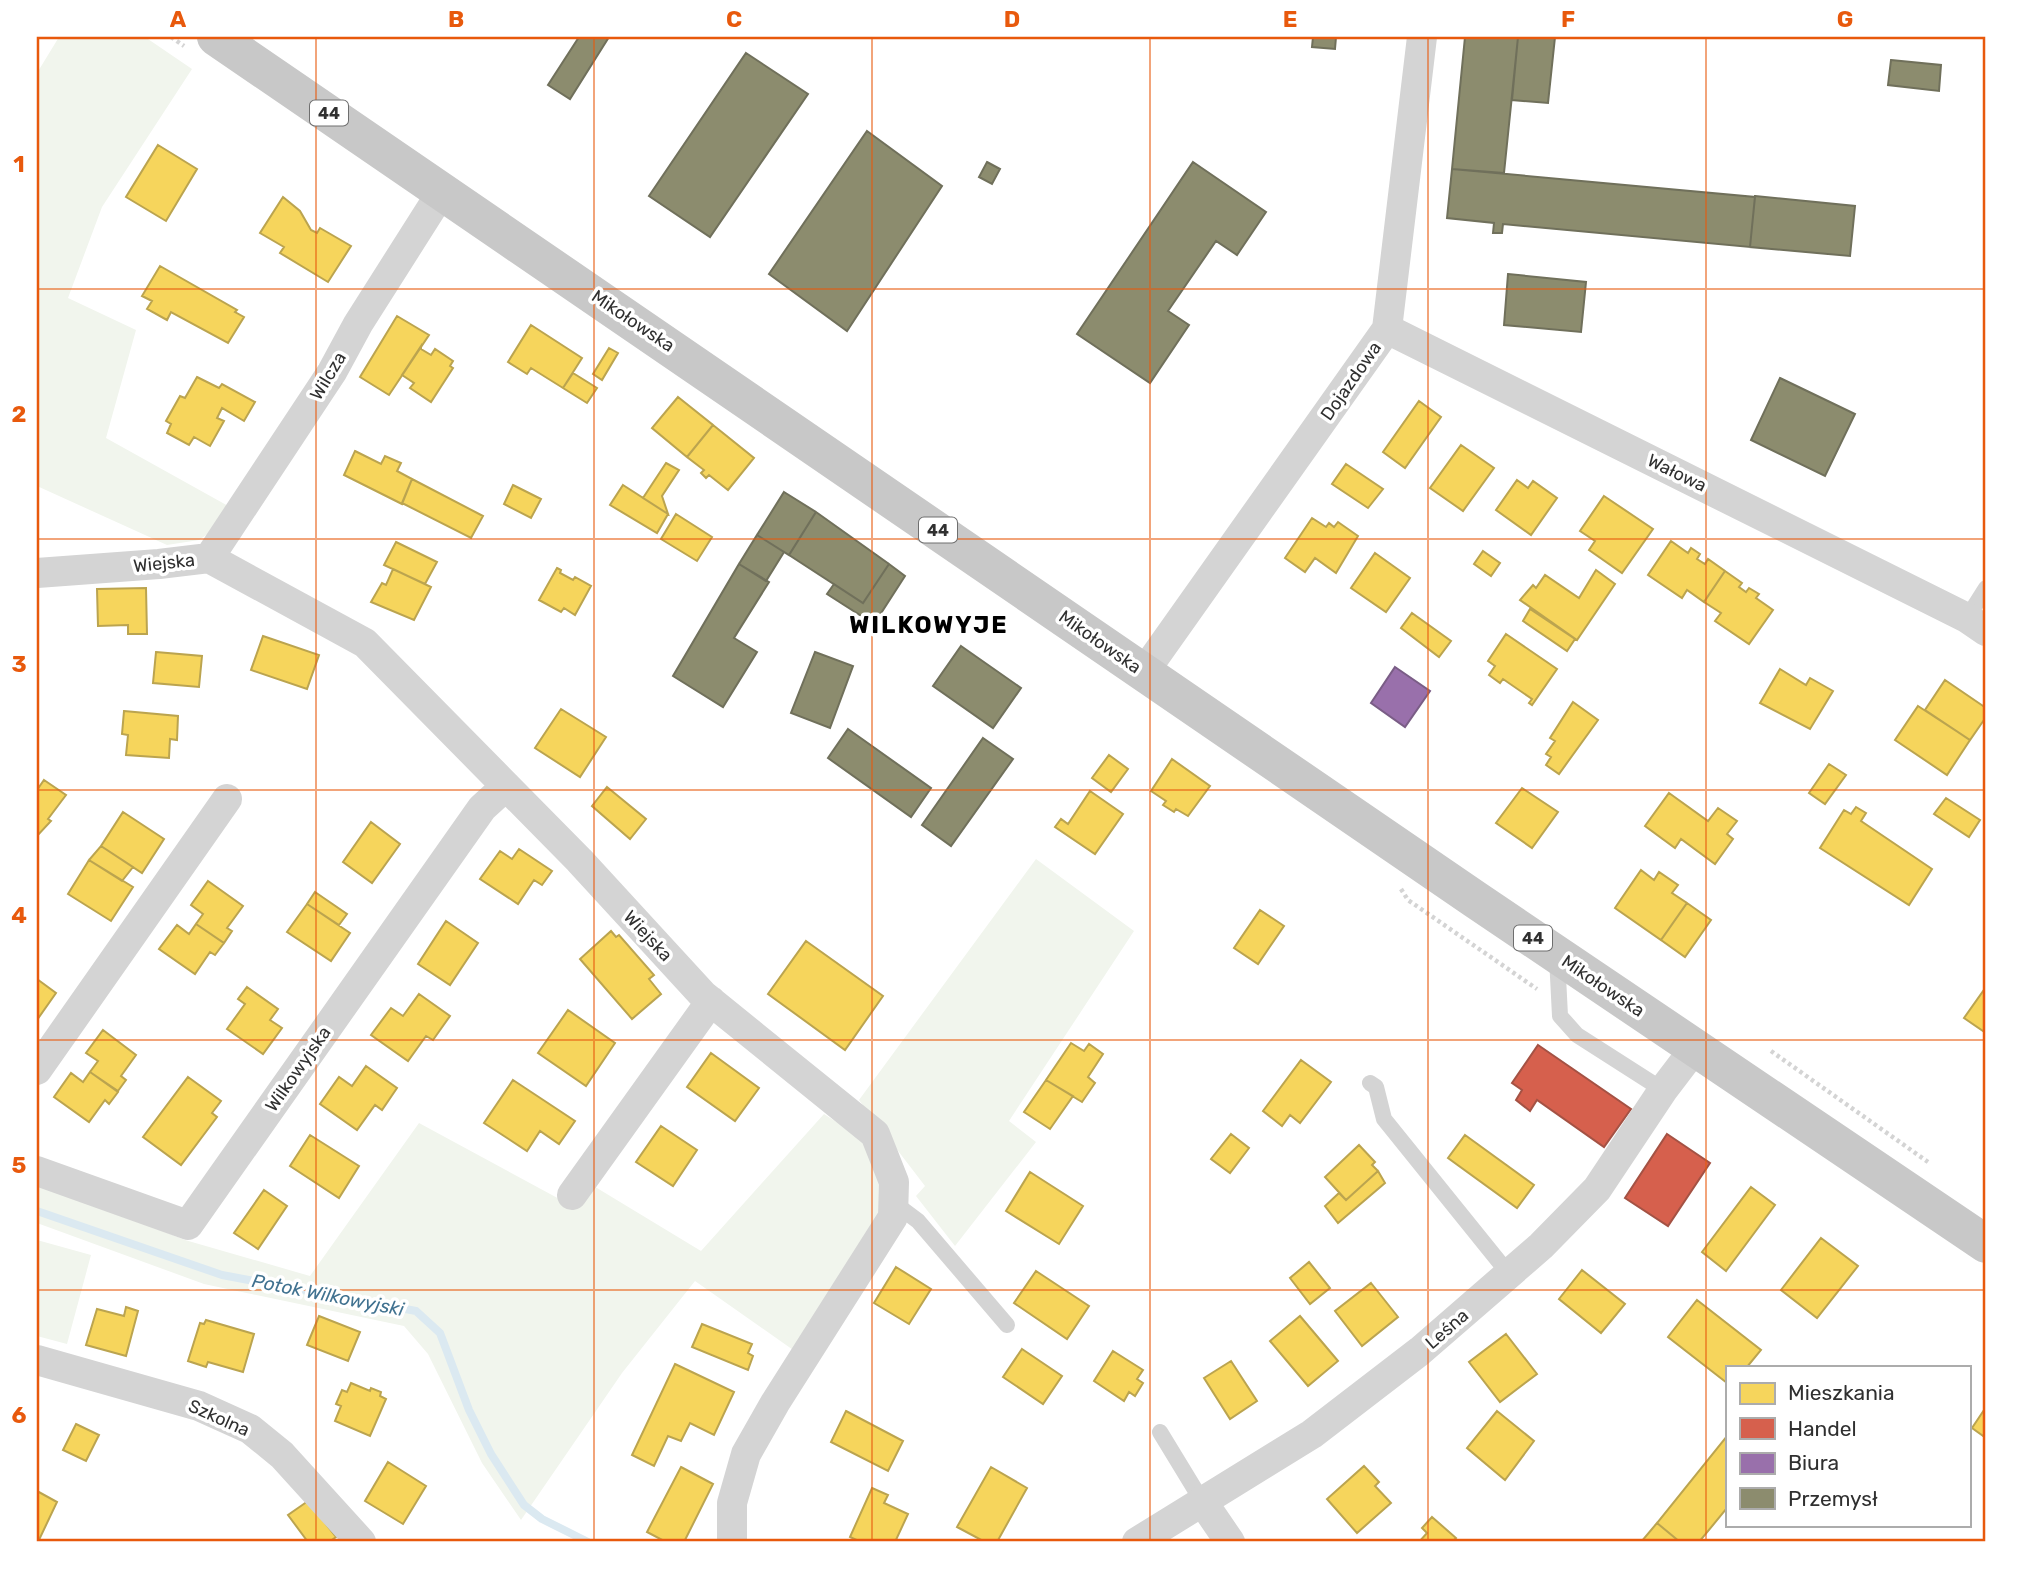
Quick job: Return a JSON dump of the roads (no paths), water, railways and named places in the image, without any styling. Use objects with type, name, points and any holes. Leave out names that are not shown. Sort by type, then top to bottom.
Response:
[{"type":"main road","name":"Mikołowska","points":[[216,37],[1557,954],[1986,1244]]},
{"type":"street","name":"Dojazdowa","points":[[1144,672],[1387,329],[1422,37]]},
{"type":"street","name":"Wilcza","points":[[209,558],[332,372],[358,324],[443,190]]},
{"type":"street","name":"Wałowa","points":[[1387,329],[1976,624]]},
{"type":"street","name":"Wiejska","points":[[37,573],[209,558],[365,643],[711,1001],[875,1134],[894,1182],[893,1217],[775,1403],[746,1454],[732,1503],[732,1542]]},
{"type":"street","name":"Wilkowyjska","points":[[37,1171],[188,1225],[482,808],[506,786]]},
{"type":"street","points":[[37,1070],[227,799]]},
{"type":"street","points":[[572,1195],[711,1001]]},
{"type":"street","name":"Leśna","points":[[1137,1542],[1312,1434],[1420,1352],[1541,1246],[1597,1189],[1663,1090],[1695,1048]]},
{"type":"street","name":"Szkolna","points":[[37,1360],[199,1406],[250,1429],[282,1455],[361,1542]]},
{"type":"street","points":[[1202,1501],[1230,1542]]},
{"type":"lane","name":"Wałowa","points":[[1976,624],[1986,588]]},
{"type":"lane","points":[[1557,954],[1560,1016],[1577,1035],[1663,1090]]},
{"type":"lane","points":[[1370,1083],[1376,1087],[1384,1119],[1509,1274]]},
{"type":"lane","points":[[894,1203],[918,1222],[1007,1325]]},
{"type":"lane","points":[[1160,1432],[1202,1501]]},
{"type":"waterway","name":"Potok Wilkowyjski","points":[[37,1211],[222,1275],[416,1311],[440,1333],[469,1410],[491,1454],[524,1505],[542,1519],[588,1542]]},
{"type":"district","name":"WILKOWYJE","points":[[929,625]]}]
